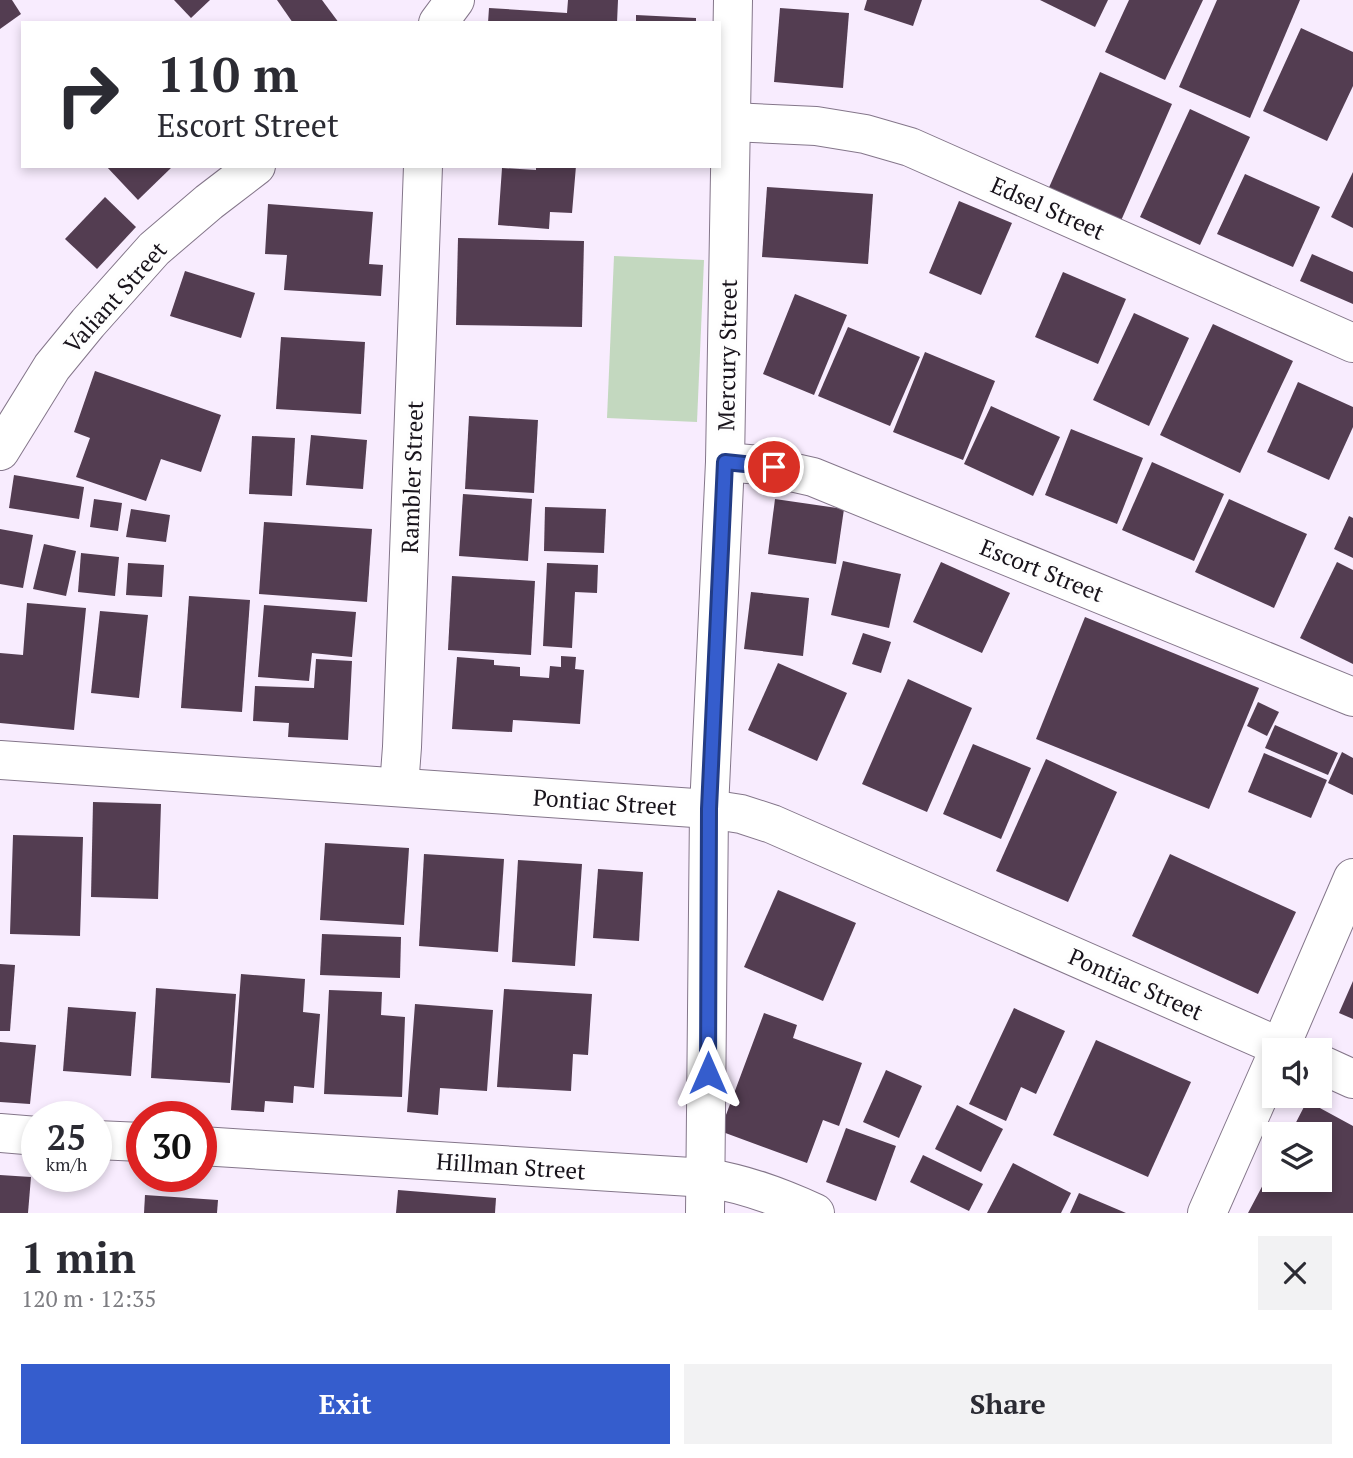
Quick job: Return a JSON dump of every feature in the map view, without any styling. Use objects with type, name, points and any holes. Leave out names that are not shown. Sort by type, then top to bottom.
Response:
[{"type":"street","points":[[439,21],[455,0]]},
{"type":"street","name":"Mercury Street","points":[[706,1196],[709,809],[725,462],[733,0]]},
{"type":"street","name":"Edsel Street","points":[[731,122],[816,126],[865,134],[910,147],[1353,343]]},
{"type":"street","name":"Valiant Street","points":[[0,451],[52,367],[104,304],[155,249],[253,168]]},
{"type":"street","name":"Rambler Street","points":[[399,787],[423,168]]},
{"type":"street","name":"Escort Street","points":[[725,462],[760,465],[813,477],[1353,697]]},
{"type":"street","name":"Pontiac Street","points":[[0,760],[709,809],[741,814],[772,824],[1262,1044]]},
{"type":"street","points":[[1286,1038],[1353,878]]},
{"type":"street","points":[[1332,1069],[1353,1079]]},
{"type":"street","points":[[1206,1213],[1262,1091]]},
{"type":"street","points":[[0,1133],[21,1135]]},
{"type":"street","name":"Hillman Street","points":[[217,1148],[706,1196],[737,1183],[815,1213]]},
{"type":"green space","points":[[614,256],[704,260],[697,422],[607,418]]},
{"type":"building","points":[[0,0],[12,0],[21,14],[0,29]]},
{"type":"building","points":[[174,0],[210,0],[191,18]]},
{"type":"building","points":[[277,0],[322,0],[338,21],[292,21]]},
{"type":"building","points":[[568,0],[618,0],[617,21],[488,21],[489,8],[567,13]]},
{"type":"building","points":[[867,0],[922,0],[913,26],[864,10]]},
{"type":"building","points":[[1040,0],[1108,0],[1095,27]]},
{"type":"building","points":[[1129,0],[1203,0],[1165,80],[1105,52]]},
{"type":"building","points":[[1217,0],[1300,0],[1250,118],[1179,87]]},
{"type":"building","points":[[780,8],[849,13],[843,88],[774,82]]},
{"type":"building","points":[[636,15],[696,18],[696,21],[636,21]]},
{"type":"building","points":[[1301,28],[1353,52],[1353,86],[1327,141],[1263,111]]},
{"type":"building","points":[[1100,72],[1172,104],[1120,223],[1047,192]]},
{"type":"building","points":[[1190,109],[1250,137],[1200,245],[1140,217]]},
{"type":"building","points":[[108,168],[171,168],[138,200]]},
{"type":"building","points":[[502,168],[576,168],[572,213],[550,212],[549,229],[498,225]]},
{"type":"building","points":[[1353,172],[1353,228],[1331,217]]},
{"type":"building","points":[[1245,174],[1320,207],[1293,267],[1217,234]]},
{"type":"building","points":[[767,187],[873,194],[868,264],[762,257]]},
{"type":"building","points":[[105,197],[136,227],[97,269],[65,239]]},
{"type":"building","points":[[959,201],[1012,223],[981,295],[929,273]]},
{"type":"building","points":[[268,204],[373,212],[369,264],[383,265],[381,296],[284,290],[287,255],[265,254]]},
{"type":"building","points":[[458,238],[584,241],[582,327],[456,325]]},
{"type":"building","points":[[1312,254],[1353,272],[1353,304],[1300,281]]},
{"type":"building","points":[[185,271],[255,293],[241,338],[170,316]]},
{"type":"building","points":[[1063,272],[1126,299],[1098,364],[1035,337]]},
{"type":"building","points":[[795,294],[847,315],[814,395],[763,374]]},
{"type":"building","points":[[1134,313],[1189,338],[1149,426],[1093,400]]},
{"type":"building","points":[[1213,324],[1293,361],[1240,473],[1160,435]]},
{"type":"building","points":[[848,327],[920,357],[890,426],[818,396]]},
{"type":"building","points":[[281,337],[365,342],[361,414],[276,409]]},
{"type":"building","points":[[925,352],[995,381],[963,460],[893,432]]},
{"type":"building","points":[[95,371],[221,415],[201,472],[161,459],[146,501],[76,477],[90,438],[74,432]]},
{"type":"building","points":[[1298,382],[1353,407],[1353,427],[1329,480],[1267,452]]},
{"type":"building","points":[[991,406],[1060,437],[1033,496],[964,464]]},
{"type":"building","points":[[469,416],[538,420],[534,493],[465,489]]},
{"type":"building","points":[[1071,429],[1143,458],[1117,524],[1045,495]]},
{"type":"building","points":[[311,435],[367,440],[363,489],[306,485]]},
{"type":"building","points":[[252,436],[295,438],[292,496],[249,494]]},
{"type":"building","points":[[1152,462],[1224,494],[1194,561],[1122,530]]},
{"type":"building","points":[[14,475],[84,487],[79,519],[9,508]]},
{"type":"building","points":[[463,494],[532,499],[528,561],[459,556]]},
{"type":"building","points":[[94,499],[122,503],[118,531],[90,527]]},
{"type":"building","points":[[775,499],[844,509],[836,564],[768,554]]},
{"type":"building","points":[[1229,499],[1307,534],[1274,608],[1195,572]]},
{"type":"building","points":[[545,507],[606,509],[604,553],[544,551]]},
{"type":"building","points":[[131,509],[170,515],[166,542],[126,537]]},
{"type":"building","points":[[1349,516],[1353,518],[1353,558],[1334,549]]},
{"type":"building","points":[[264,522],[372,529],[367,602],[259,594]]},
{"type":"building","points":[[0,529],[33,535],[23,588],[0,584]]},
{"type":"building","points":[[44,544],[76,551],[66,596],[33,589]]},
{"type":"building","points":[[81,553],[119,557],[115,596],[78,592]]},
{"type":"building","points":[[843,561],[901,574],[889,628],[831,615]]},
{"type":"building","points":[[941,562],[1010,593],[982,653],[913,622]]},
{"type":"building","points":[[1337,562],[1353,570],[1353,664],[1300,638]]},
{"type":"building","points":[[128,563],[164,565],[162,597],[126,595]]},
{"type":"building","points":[[547,563],[598,565],[597,593],[575,592],[572,648],[543,646]]},
{"type":"building","points":[[452,576],[535,581],[531,655],[448,650]]},
{"type":"building","points":[[751,592],[809,598],[803,656],[744,649]]},
{"type":"building","points":[[189,596],[250,600],[242,712],[181,708]]},
{"type":"building","points":[[27,603],[86,608],[74,730],[0,723],[0,653],[23,655]]},
{"type":"building","points":[[264,605],[356,612],[352,657],[312,653],[309,681],[258,677]]},
{"type":"building","points":[[100,611],[148,615],[139,698],[91,693]]},
{"type":"building","points":[[1085,617],[1259,688],[1209,809],[1036,739]]},
{"type":"building","points":[[863,633],[891,642],[881,673],[852,664]]},
{"type":"building","points":[[561,656],[576,657],[575,669],[584,670],[580,724],[513,720],[512,732],[452,729],[457,657],[494,660],[494,665],[520,667],[520,676],[549,678],[550,666],[561,667]]},
{"type":"building","points":[[316,659],[352,661],[348,740],[288,737],[289,723],[253,721],[255,686],[314,688]]},
{"type":"building","points":[[778,663],[847,693],[817,761],[748,730]]},
{"type":"building","points":[[908,679],[972,708],[927,812],[862,784]]},
{"type":"building","points":[[1258,702],[1279,712],[1267,736],[1247,726]]},
{"type":"building","points":[[1275,725],[1338,753],[1328,775],[1265,748]]},
{"type":"building","points":[[973,744],[1031,768],[1001,839],[943,814]]},
{"type":"building","points":[[1342,752],[1353,758],[1353,795],[1328,783]]},
{"type":"building","points":[[1264,753],[1327,780],[1311,818],[1248,792]]},
{"type":"building","points":[[1046,759],[1117,792],[1068,902],[996,871]]},
{"type":"building","points":[[93,802],[161,804],[158,899],[91,897]]},
{"type":"building","points":[[13,835],[83,837],[80,936],[10,934]]},
{"type":"building","points":[[325,843],[409,848],[404,925],[320,920]]},
{"type":"building","points":[[424,854],[504,859],[498,952],[419,946]]},
{"type":"building","points":[[1170,854],[1296,912],[1258,994],[1132,936]]},
{"type":"building","points":[[518,860],[582,864],[575,966],[512,962]]},
{"type":"building","points":[[598,869],[643,872],[639,941],[593,938]]},
{"type":"building","points":[[778,890],[856,923],[823,1001],[744,967]]},
{"type":"building","points":[[322,934],[401,937],[400,978],[320,975]]},
{"type":"building","points":[[0,964],[15,965],[10,1031],[0,1031]]},
{"type":"building","points":[[241,974],[305,979],[303,1012],[320,1014],[314,1088],[294,1086],[293,1103],[265,1101],[264,1112],[231,1110]]},
{"type":"building","points":[[1353,981],[1353,1019],[1339,1013]]},
{"type":"building","points":[[156,988],[236,994],[230,1083],[151,1078]]},
{"type":"building","points":[[504,989],[592,994],[588,1055],[573,1054],[571,1091],[497,1087]]},
{"type":"building","points":[[329,990],[382,992],[381,1015],[405,1017],[402,1097],[324,1094]]},
{"type":"building","points":[[415,1004],[493,1010],[487,1091],[440,1088],[438,1115],[407,1112]]},
{"type":"building","points":[[68,1007],[136,1012],[131,1076],[63,1071]]},
{"type":"building","points":[[1014,1008],[1065,1031],[1036,1094],[1021,1087],[1006,1121],[969,1104]]},
{"type":"building","points":[[764,1013],[797,1025],[793,1038],[862,1063],[839,1126],[823,1120],[807,1163],[720,1131]]},
{"type":"building","points":[[1096,1040],[1191,1082],[1148,1177],[1053,1135]]},
{"type":"building","points":[[0,1042],[36,1045],[30,1101],[0,1102]]},
{"type":"building","points":[[886,1070],[922,1086],[899,1138],[863,1122]]},
{"type":"building","points":[[957,1105],[1003,1129],[981,1172],[935,1149]]},
{"type":"building","points":[[1303,1108],[1320,1108],[1353,1126],[1353,1213],[1248,1213],[1262,1187],[1262,1192],[1332,1192],[1332,1122],[1296,1122]]},
{"type":"building","points":[[846,1128],[896,1146],[876,1201],[826,1182]]},
{"type":"building","points":[[923,1155],[983,1184],[969,1211],[910,1182]]},
{"type":"building","points":[[1013,1163],[1071,1193],[1061,1213],[987,1213]]},
{"type":"building","points":[[0,1175],[21,1176],[21,1192],[30,1192],[28,1213],[0,1213]]},
{"type":"building","points":[[398,1190],[496,1198],[495,1213],[396,1213]]},
{"type":"building","points":[[1079,1193],[1126,1213],[1070,1213]]},
{"type":"building","points":[[145,1195],[218,1200],[217,1213],[144,1213]]},
{"type":"route","points":[[708,1073],[709,809],[725,462],[774,467]]}]
